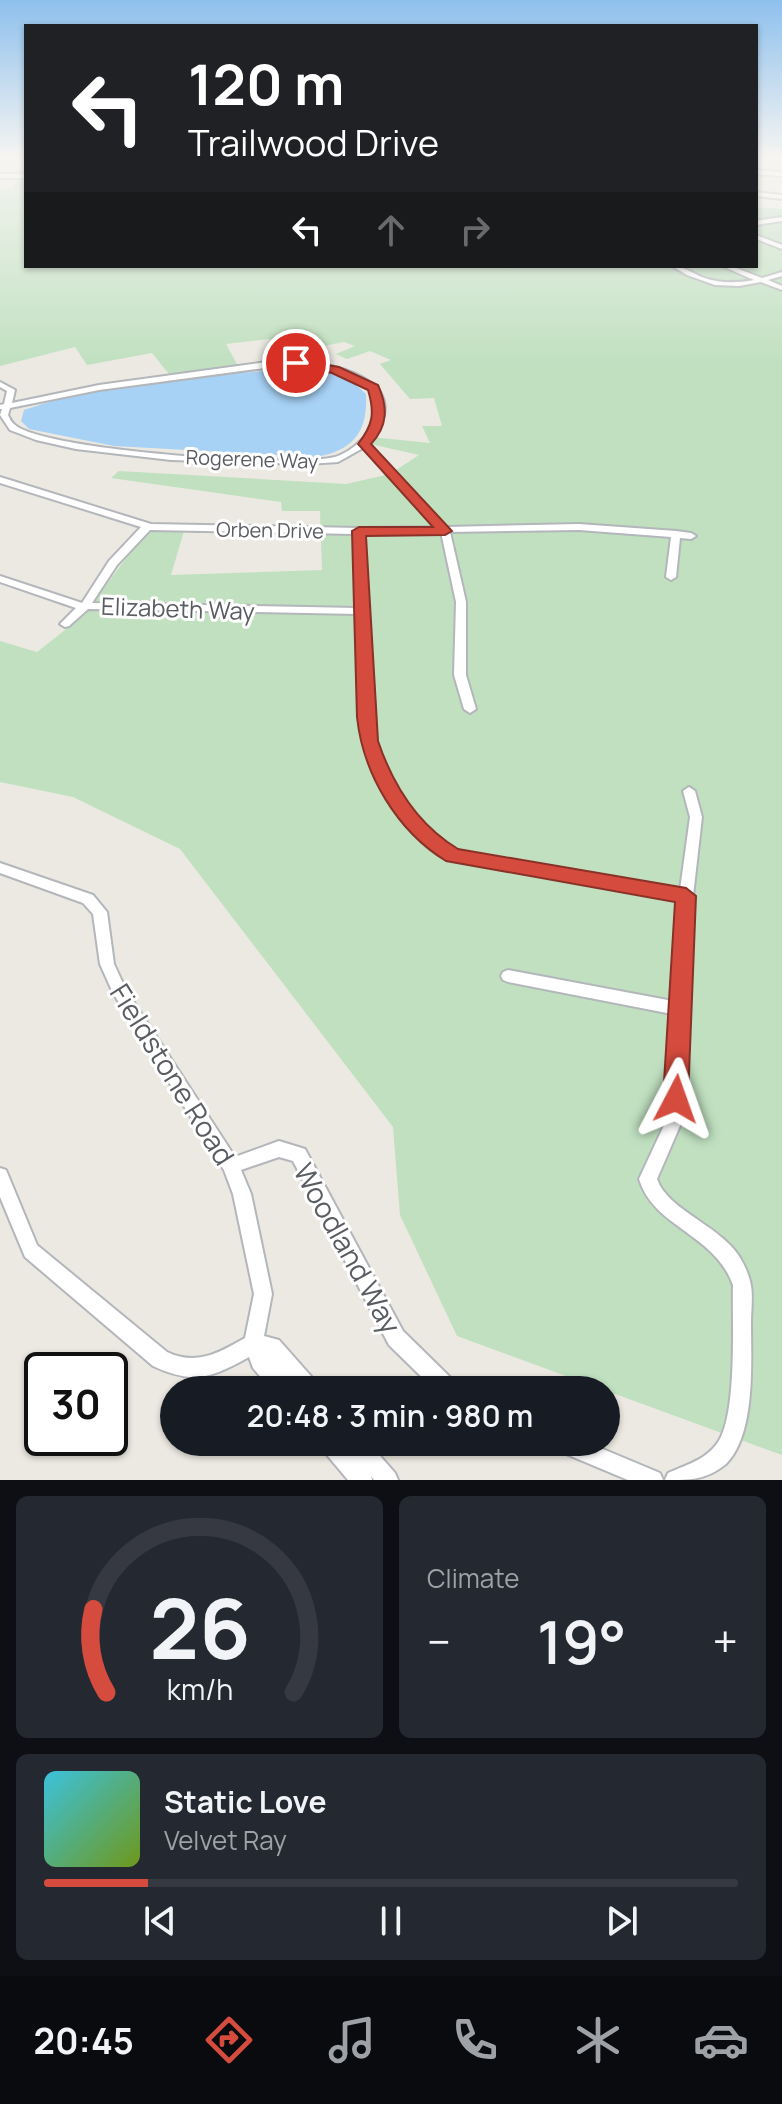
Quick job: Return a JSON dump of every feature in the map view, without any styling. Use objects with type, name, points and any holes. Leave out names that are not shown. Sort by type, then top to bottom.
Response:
[{"type":"street","points":[[758,238],[782,247]]},
{"type":"street","points":[[678,268],[695,279],[714,284],[739,285],[782,274]]},
{"type":"street","points":[[730,268],[782,288]]},
{"type":"street","points":[[3,407],[155,377],[266,364],[316,365],[374,388],[381,412],[373,434],[364,444],[445,531],[461,602],[460,675],[470,709]]},
{"type":"street","name":"Rogerene Way","points":[[0,384],[11,390],[3,407],[4,415],[17,431],[70,445],[127,453],[320,462],[348,456],[364,444]]},
{"type":"street","name":"Orben Drive","points":[[0,480],[147,527],[359,531],[579,527],[691,536]]},
{"type":"street","points":[[65,624],[85,606],[113,563],[147,527]]},
{"type":"street","points":[[359,531],[369,741],[378,769],[400,805],[429,841],[453,856],[686,896]]},
{"type":"street","points":[[671,577],[676,534]]},
{"type":"street","name":"Elizabeth Way","points":[[0,579],[85,606],[361,611]]},
{"type":"street","points":[[675,1480],[688,1477],[726,1449],[737,1423],[742,1285],[735,1266],[718,1244],[668,1208],[651,1189],[648,1179],[674,1121],[686,896],[696,817],[689,791]]},
{"type":"street","name":"Fieldstone Road","points":[[0,868],[88,899],[100,912],[107,964],[120,993],[231,1166],[242,1194],[263,1294],[253,1344]]},
{"type":"street","points":[[508,976],[681,1009]]},
{"type":"street","name":"Woodland Way","points":[[231,1166],[279,1149],[299,1155],[396,1338],[435,1376]]},
{"type":"street","points":[[0,1176],[31,1251],[160,1359],[182,1369],[200,1370],[253,1344],[272,1347],[298,1376]]},
{"type":"street","points":[[253,1344],[260,1361],[273,1376]]},
{"type":"street","points":[[341,1456],[362,1480]]},
{"type":"street","points":[[367,1456],[388,1480]]},
{"type":"street","points":[[595,1456],[653,1480]]},
{"type":"green space","points":[[0,227],[24,227],[24,268],[758,268],[758,227],[782,227],[782,1455],[620,1396],[620,1376],[566,1376],[457,1336],[400,1215],[393,1127],[180,849],[73,797],[0,782],[0,641],[37,652],[83,616],[147,530],[184,531],[171,575],[322,570],[320,511],[282,511],[281,502],[111,478],[119,471],[346,484],[390,474],[419,455],[366,443],[371,437],[430,443],[422,426],[442,426],[434,398],[410,399],[380,364],[391,360],[370,351],[347,359],[336,354],[355,346],[344,342],[294,352],[295,361],[275,363],[270,339],[226,344],[238,366],[169,374],[152,353],[87,365],[75,347],[0,366]]},
{"type":"water","points":[[297,368],[334,375],[366,394],[361,429],[356,438],[339,450],[315,457],[114,446],[29,429],[21,421],[24,410],[91,392],[159,381]]},
{"type":"route","points":[[296,363],[335,370],[374,388],[381,412],[373,434],[364,444],[445,531],[359,531],[366,717],[369,741],[378,769],[400,805],[429,841],[453,856],[686,896],[676,1099]]}]
